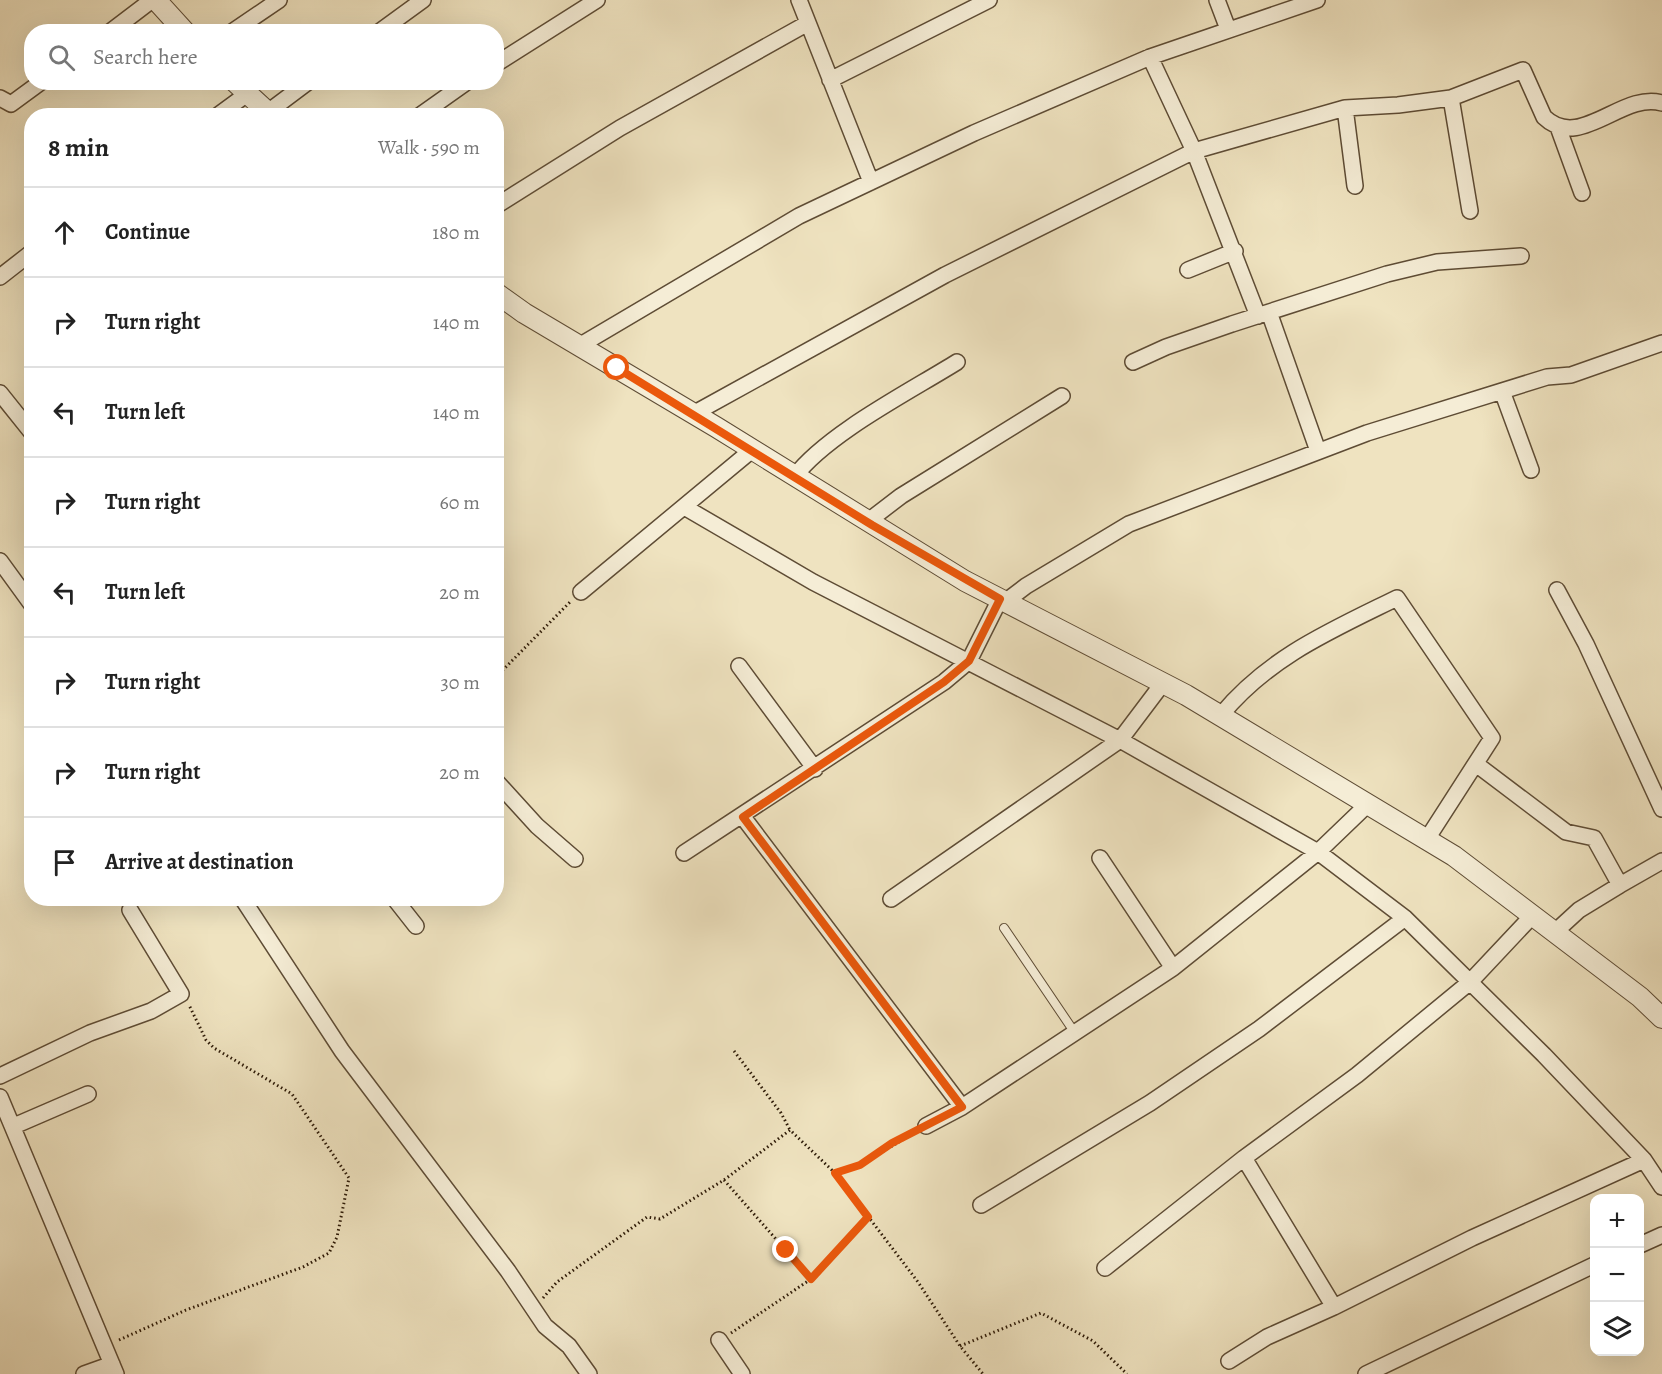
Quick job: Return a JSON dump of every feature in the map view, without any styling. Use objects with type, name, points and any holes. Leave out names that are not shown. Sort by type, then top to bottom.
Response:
[{"type":"street","points":[[121,24],[154,0],[177,24]]},
{"type":"street","points":[[244,24],[279,0]]},
{"type":"street","points":[[390,24],[423,0]]},
{"type":"street","points":[[504,59],[597,0]]},
{"type":"street","points":[[798,0],[871,182]]},
{"type":"street","points":[[830,80],[989,0]]},
{"type":"street","points":[[1217,0],[1228,29]]},
{"type":"street","points":[[579,346],[799,216],[974,133],[1150,57],[1317,0]]},
{"type":"street","points":[[504,201],[620,128],[808,23]]},
{"type":"street","points":[[1150,57],[1194,152],[1318,451]]},
{"type":"street","points":[[693,414],[945,275],[1194,152],[1345,108],[1398,105],[1451,98],[1523,70],[1544,117],[1558,127],[1579,128],[1643,102],[1662,103]]},
{"type":"street","points":[[4,105],[28,90]]},
{"type":"street","points":[[224,108],[239,90]]},
{"type":"street","points":[[243,90],[263,108]]},
{"type":"street","points":[[277,108],[298,90]]},
{"type":"street","points":[[430,108],[456,90]]},
{"type":"street","points":[[1451,98],[1470,211]]},
{"type":"street","points":[[1345,108],[1355,186]]},
{"type":"street","points":[[1558,127],[1582,193]]},
{"type":"street","points":[[1188,270],[1235,251]]},
{"type":"street","points":[[1133,362],[1166,347],[1263,314],[1437,261],[1521,256]]},
{"type":"street","points":[[0,277],[24,259]]},
{"type":"street","points":[[504,298],[867,522],[1003,601],[1163,683],[1427,839],[1454,856],[1533,915],[1640,997],[1662,1018]]},
{"type":"street","points":[[684,853],[743,817],[944,682],[969,661],[1003,601],[1128,524],[1366,433],[1547,377],[1571,375],[1662,343]]},
{"type":"street","points":[[794,477],[807,460],[838,437],[957,362]]},
{"type":"street","points":[[1502,392],[1531,470]]},
{"type":"street","points":[[0,393],[24,424]]},
{"type":"street","points":[[867,522],[901,496],[1062,396]]},
{"type":"street","points":[[581,592],[752,450]]},
{"type":"street","points":[[686,507],[813,582],[1120,740],[1318,852],[1405,918],[1644,1160],[1662,1187]]},
{"type":"street","points":[[0,561],[24,594]]},
{"type":"street","points":[[1557,590],[1586,644],[1662,809]]},
{"type":"street","points":[[1221,716],[1239,693],[1271,665],[1302,646],[1396,598],[1492,738],[1427,839]]},
{"type":"street","points":[[739,666],[815,769]]},
{"type":"street","points":[[891,899],[1120,740],[1163,683]]},
{"type":"street","points":[[1476,764],[1566,832],[1594,838],[1620,885]]},
{"type":"street","points":[[504,790],[537,826],[574,860]]},
{"type":"street","points":[[926,1126],[962,1107],[1173,968],[1318,852],[1368,804]]},
{"type":"street","points":[[743,817],[962,1107]]},
{"type":"street","points":[[1100,858],[1173,968]]},
{"type":"street","points":[[1555,932],[1579,910],[1662,861]]},
{"type":"street","points":[[247,906],[342,1051],[535,1309],[545,1326],[569,1346],[589,1374]]},
{"type":"street","points":[[400,906],[416,926]]},
{"type":"street","points":[[0,1076],[90,1033],[150,1011],[181,994],[130,910]]},
{"type":"street","points":[[1105,1268],[1244,1158],[1357,1075],[1470,982],[1533,915]]},
{"type":"street","points":[[981,1205],[1150,1104],[1259,1029],[1405,918]]},
{"type":"street","points":[[14,1126],[88,1094]]},
{"type":"street","points":[[0,1097],[112,1363],[84,1374]]},
{"type":"street","points":[[1244,1158],[1334,1307]]},
{"type":"street","points":[[1229,1361],[1267,1337],[1334,1307],[1472,1238],[1644,1160]]},
{"type":"street","points":[[1644,1243],[1662,1235]]},
{"type":"street","points":[[1366,1374],[1590,1267]]},
{"type":"street","points":[[719,1340],[742,1374]]},
{"type":"lane","points":[[1004,928],[1075,1033]]},
{"type":"path","points":[[504,668],[556,613],[581,592]]},
{"type":"path","points":[[112,1363],[121,1339],[186,1310],[303,1267],[329,1253],[337,1237],[349,1178],[342,1164],[292,1094],[214,1048],[206,1040],[197,1018],[181,994]]},
{"type":"path","points":[[734,1051],[781,1113],[790,1130],[835,1173],[918,1282],[960,1346],[983,1374]]},
{"type":"path","points":[[835,1173],[860,1165],[892,1143],[926,1126]]},
{"type":"path","points":[[535,1309],[557,1282],[646,1216],[660,1220],[724,1180],[790,1130]]},
{"type":"path","points":[[724,1180],[811,1279]]},
{"type":"path","points":[[719,1340],[811,1279],[868,1217]]},
{"type":"path","points":[[960,1346],[1041,1312],[1093,1341],[1127,1374]]},
{"type":"route","points":[[617,368],[872,525],[965,581],[1000,599],[969,661],[944,682],[883,725],[743,817],[839,941],[962,1107],[892,1143],[860,1165],[835,1173],[868,1217],[811,1279],[786,1250]]}]
